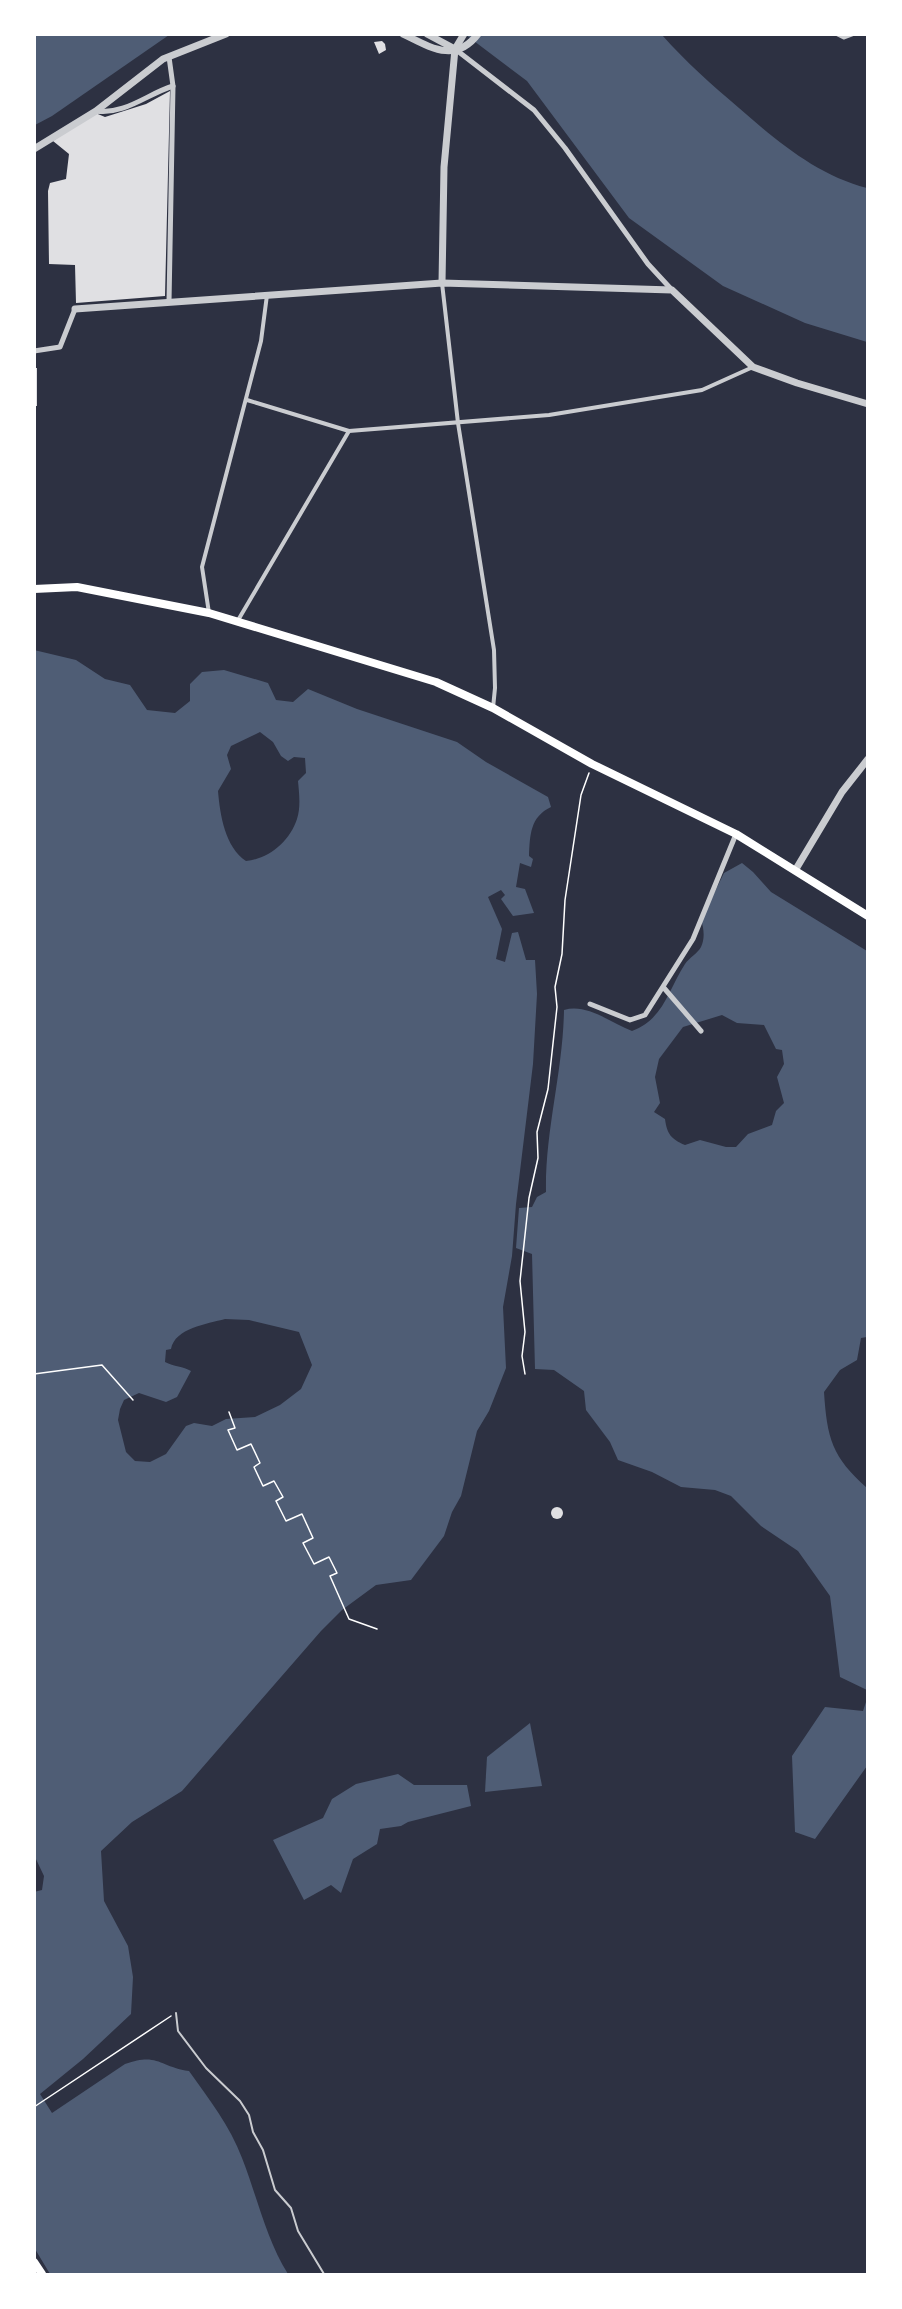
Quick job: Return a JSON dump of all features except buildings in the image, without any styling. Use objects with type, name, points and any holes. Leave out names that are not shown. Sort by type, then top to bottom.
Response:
[{"type":"main road","points":[[34,589],[77,587],[209,613],[436,682],[493,708],[592,764],[736,834],[796,869],[867,916]]},
{"type":"main road","points":[[34,2262],[42,2274]]},
{"type":"street","points":[[34,149],[96,111],[163,59],[226,34]]},
{"type":"street","points":[[403,34],[441,52],[468,46],[478,36]]},
{"type":"street","points":[[427,34],[455,49],[534,110],[565,148],[648,264],[753,367],[867,404]]},
{"type":"street","points":[[464,34],[455,49],[444,167],[442,284],[458,423],[494,650],[493,708]]},
{"type":"street","points":[[838,34],[844,37],[852,34]]},
{"type":"street","points":[[169,57],[173,86],[169,302]]},
{"type":"street","points":[[96,111],[108,113],[145,100],[173,86]]},
{"type":"street","points":[[34,351],[60,346],[75,309],[442,284],[672,290]]},
{"type":"street","points":[[209,613],[202,567],[247,400],[261,341],[267,295]]},
{"type":"street","points":[[247,400],[349,431],[549,415],[702,390],[753,367]]},
{"type":"street","points":[[237,623],[349,431]]},
{"type":"street","points":[[796,869],[842,792],[867,759]]},
{"type":"street","points":[[590,1004],[630,1020],[645,1015],[693,939],[736,834]]},
{"type":"street","points":[[664,988],[701,1031]]},
{"type":"lane","points":[[176,2013],[178,2031],[207,2068],[240,2101],[249,2115],[275,2190],[291,2208],[298,2231],[324,2274]]},
{"type":"path","points":[[525,1374],[522,1356],[525,1332],[520,1281],[529,1198],[538,1158],[537,1132],[548,1089],[557,1007],[555,987],[562,954],[565,900],[571,858],[581,795],[592,764]]},
{"type":"path","points":[[34,1374],[102,1365],[133,1400]]},
{"type":"path","points":[[229,1412],[235,1428],[228,1430],[237,1450],[251,1444],[260,1463],[254,1467],[263,1486],[274,1481],[283,1497],[276,1501],[286,1521],[302,1514],[313,1538],[303,1543],[314,1564],[328,1557],[337,1573],[330,1576],[350,1619],[377,1629]]},
{"type":"path","points":[[34,2107],[176,2013]]},
{"type":"water","points":[[35,34],[169,35],[52,116],[35,125]]},
{"type":"water","points":[[466,35],[662,35],[709,82],[783,145],[831,175],[867,188],[867,342],[805,323],[723,286],[629,218],[527,81]]},
{"type":"water","points":[[34,650],[76,660],[105,679],[130,685],[147,710],[175,713],[190,701],[190,684],[202,672],[224,670],[268,683],[276,700],[293,702],[308,689],[357,709],[457,742],[486,762],[548,797],[551,807],[539,816],[532,827],[529,856],[533,859],[531,867],[520,863],[516,887],[525,889],[534,913],[513,916],[501,899],[505,895],[501,890],[488,897],[502,929],[496,959],[505,962],[512,933],[518,932],[526,960],[535,960],[537,994],[533,1064],[512,1256],[503,1307],[506,1368],[489,1411],[477,1431],[461,1496],[452,1512],[444,1536],[411,1580],[376,1585],[342,1610],[321,1631],[182,1791],[132,1822],[101,1851],[104,1901],[128,1946],[133,1977],[131,2014],[83,2059],[40,2094],[52,2113],[125,2064],[145,2059],[189,2071],[237,2146],[268,2232],[288,2274],[50,2274],[35,2249],[34,1892],[42,1890],[44,1876],[34,1855]],"holes":[[[260,732],[273,742],[281,756],[288,761],[294,757],[305,758],[306,773],[298,781],[298,814],[289,835],[278,848],[270,853],[255,860],[246,861],[233,848],[228,839],[222,820],[218,791],[231,769],[227,755],[231,746]],[[225,1319],[249,1320],[299,1332],[312,1365],[301,1389],[280,1405],[255,1417],[226,1419],[212,1426],[194,1423],[186,1426],[166,1454],[150,1462],[135,1461],[126,1452],[118,1420],[124,1400],[139,1393],[166,1402],[177,1397],[191,1371],[165,1362],[166,1350],[171,1349],[174,1342],[185,1332]]]},
{"type":"water","points":[[742,863],[771,892],[867,951],[867,1337],[861,1338],[857,1360],[840,1370],[824,1392],[827,1422],[834,1446],[846,1466],[867,1488],[867,1690],[840,1677],[830,1596],[798,1551],[761,1526],[731,1496],[715,1490],[681,1487],[652,1472],[618,1460],[610,1442],[586,1410],[584,1391],[554,1370],[535,1369],[532,1254],[516,1248],[519,1208],[532,1207],[537,1197],[546,1192],[548,1146],[561,1056],[564,1010],[590,1011],[632,1031],[643,1026],[664,1003],[685,964],[701,947],[704,934],[701,920],[724,873]],"holes":[[[722,1015],[737,1023],[764,1025],[776,1049],[782,1050],[784,1064],[777,1077],[784,1103],[776,1111],[772,1125],[748,1134],[736,1147],[726,1147],[700,1140],[685,1145],[676,1141],[667,1129],[665,1119],[654,1112],[660,1103],[655,1077],[659,1059],[683,1027]]]},
{"type":"water","points":[[867,1699],[867,1766],[815,1839],[795,1832],[792,1756],[825,1707],[863,1711]]},
{"type":"water","points":[[530,1723],[542,1786],[485,1792],[487,1757]]},
{"type":"water","points":[[398,1774],[414,1785],[467,1785],[471,1806],[408,1822],[401,1826],[380,1829],[377,1844],[353,1859],[341,1893],[331,1885],[304,1900],[273,1840],[323,1818],[332,1799],[356,1784]]}]
